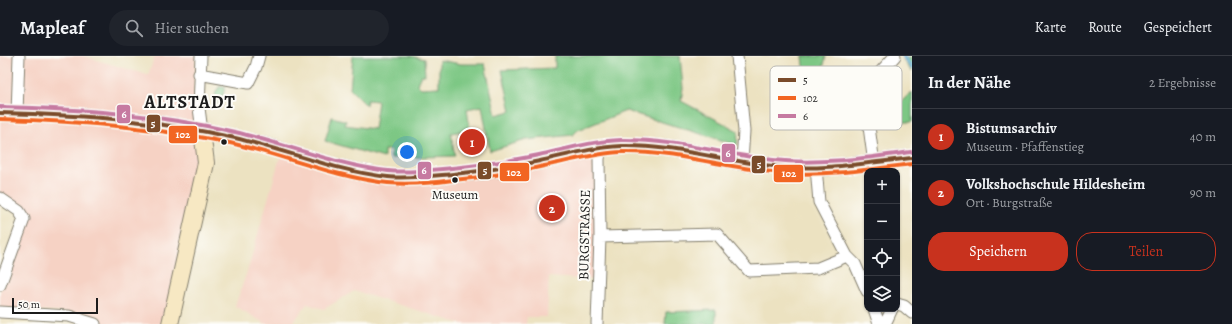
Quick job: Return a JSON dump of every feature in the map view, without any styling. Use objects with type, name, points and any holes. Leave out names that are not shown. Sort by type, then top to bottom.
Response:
[{"type":"street","points":[[17,113],[19,56]]},
{"type":"street","points":[[170,324],[206,163],[199,108],[199,74],[201,56]]},
{"type":"street","points":[[199,74],[248,83],[256,67],[259,56]]},
{"type":"street","points":[[737,56],[744,131],[742,162]]},
{"type":"street","points":[[886,66],[894,57]]},
{"type":"street","points":[[0,113],[137,121],[202,131],[364,173],[397,178],[429,177],[513,167],[601,147],[653,147],[774,167],[875,167],[912,158]]},
{"type":"street","points":[[870,130],[875,167]]},
{"type":"street","name":"BURGSTRASSE","points":[[596,324],[600,237],[599,159],[601,147]]},
{"type":"street","points":[[816,167],[819,202],[847,256],[855,264],[864,284]]},
{"type":"street","points":[[0,198],[19,211],[24,219],[0,285]]},
{"type":"street","points":[[600,237],[717,234],[748,271],[818,268],[847,256]]},
{"type":"street","points":[[900,305],[904,306],[912,313]]},
{"type":"street","points":[[0,312],[69,316],[95,324]]},
{"type":"street","points":[[875,312],[879,324]]},
{"type":"street","points":[[885,324],[891,312]]},
{"type":"shaded area","points":[[0,56],[83,56],[148,75],[155,56],[196,56],[193,103],[202,132],[205,157],[165,324],[108,324],[69,313],[0,308],[0,292],[27,218],[0,196]]},
{"type":"shaded area","points":[[282,150],[388,171],[428,173],[599,150],[598,280],[549,277],[547,317],[527,317],[526,324],[462,324],[354,291],[324,309],[307,304],[292,324],[266,324],[235,306],[248,269]]},
{"type":"green space","points":[[353,56],[410,56],[424,59],[425,75],[421,75],[417,84],[421,88],[439,87],[439,60],[461,64],[485,64],[496,115],[511,111],[502,70],[555,68],[555,56],[680,56],[683,88],[681,101],[738,131],[737,145],[626,111],[578,130],[573,135],[526,140],[490,151],[482,106],[467,109],[470,130],[451,133],[455,156],[391,158],[391,150],[384,150],[384,158],[325,141],[332,117],[346,121],[345,125],[374,129],[378,101],[367,100],[366,105],[350,89]]},
{"type":"green space","points":[[803,56],[826,56],[824,66],[804,66]]},
{"type":"green space","points":[[912,57],[912,72],[903,60]]},
{"type":"green space","points":[[219,87],[225,87],[222,99],[226,100],[218,105],[215,94]]},
{"type":"green space","points":[[912,92],[912,122],[902,122],[902,101]]},
{"type":"green space","points":[[716,310],[716,324],[665,324],[666,312]]},
{"type":"waterway","points":[[903,56],[912,68]]},
{"type":"transit line","name":"6","points":[[0,107],[89,111],[177,121],[235,132],[349,164],[396,172],[507,161],[590,144],[621,140],[640,140],[678,144],[773,160],[808,162],[842,160],[911,152]]},
{"type":"transit line","name":"5","points":[[0,113],[89,117],[177,127],[235,138],[349,170],[396,178],[486,170],[591,150],[622,146],[660,148],[754,164],[808,168],[843,166],[912,158]]},
{"type":"transit line","name":"102","points":[[0,119],[87,123],[202,137],[250,148],[348,176],[396,184],[428,183],[488,176],[521,171],[592,156],[622,152],[660,154],[754,170],[808,174],[843,172],[912,164]]},
{"type":"place","name":"Bistumsarchiv","points":[[472,142]]},
{"type":"place","name":"Museum","points":[[455,180]]},
{"type":"place","name":"Volkshochschule Hildesheim","points":[[552,208]]},
{"type":"district","name":"ALTSTADT","points":[[190,102]]}]
